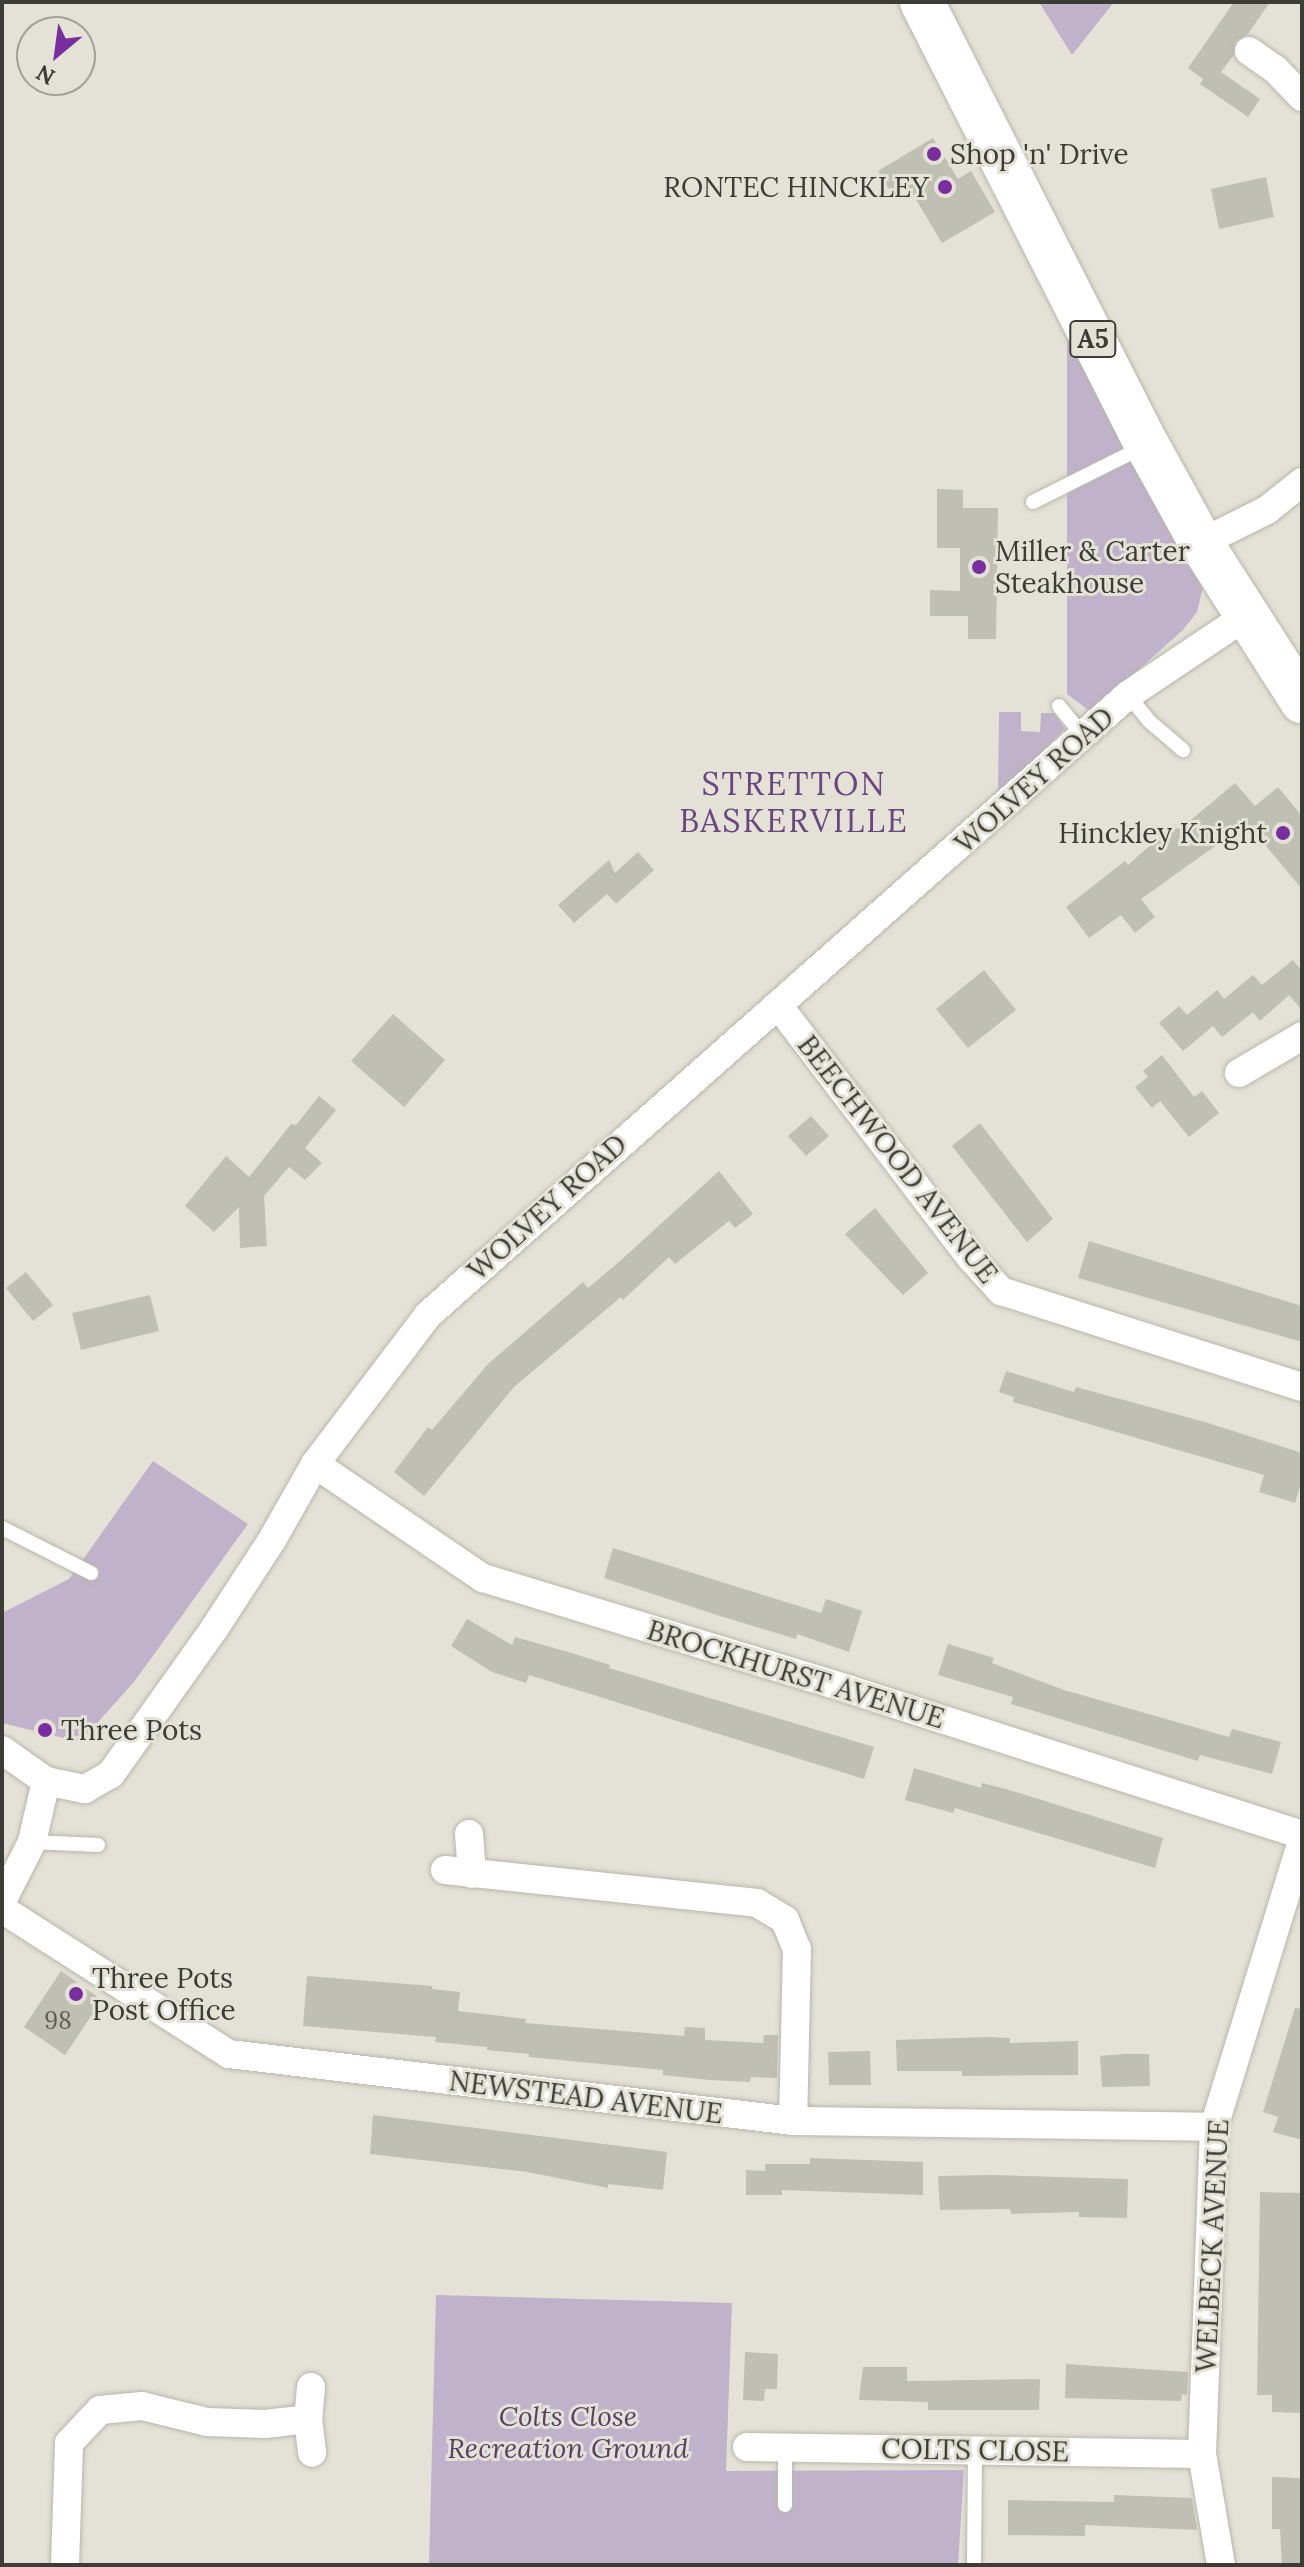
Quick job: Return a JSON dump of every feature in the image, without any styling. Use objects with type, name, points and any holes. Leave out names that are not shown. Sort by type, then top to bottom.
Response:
[{"type":"highway","name":"A5","points":[[922,2],[1147,445],[1201,543],[1302,701]]},
{"type":"street","points":[[1249,51],[1275,69],[1302,97]]},
{"type":"street","points":[[1201,543],[1267,510],[1302,482]]},
{"type":"street","name":"WOLVEY ROAD","points":[[46,1781],[85,1789],[111,1774],[214,1629],[272,1540],[315,1464],[428,1315],[1128,695],[1246,616]]},
{"type":"street","name":"BEECHWOOD AVENUE","points":[[778,1005],[971,1258],[1001,1291],[1302,1387]]},
{"type":"street","points":[[1239,1073],[1302,1036]]},
{"type":"street","name":"BROCKHURST AVENUE","points":[[315,1464],[483,1578],[848,1689],[1302,1835]]},
{"type":"street","points":[[2,1750],[46,1781],[32,1842],[2,1901]]},
{"type":"street","points":[[469,1834],[458,1872],[757,1903],[785,1920],[797,1949],[793,2121]]},
{"type":"street","name":"WELBECK AVENUE","points":[[1221,2565],[1202,2454],[1214,2127],[1302,1841]]},
{"type":"street","name":"NEWSTEAD AVENUE","points":[[2,1909],[229,2054],[793,2121],[1214,2127]]},
{"type":"street","points":[[311,2387],[308,2419],[312,2453]]},
{"type":"street","points":[[65,2565],[69,2443],[100,2410],[142,2406],[207,2422],[265,2424],[308,2419]]},
{"type":"street","name":"COLTS CLOSE","points":[[747,2447],[785,2445],[1202,2454]]},
{"type":"lane","points":[[1033,502],[1147,445]]},
{"type":"lane","points":[[1128,695],[1149,721],[1183,750]]},
{"type":"lane","points":[[1059,706],[1084,737]]},
{"type":"lane","points":[[2,1528],[91,1573]]},
{"type":"lane","points":[[32,1842],[98,1845]]},
{"type":"lane","points":[[785,2445],[785,2505]]},
{"type":"lane","points":[[974,2565],[975,2449]]},
{"type":"green space","points":[[1039,2],[1114,2],[1072,55]]},
{"type":"green space","points":[[1067,322],[1203,587],[1197,612],[1183,630],[1091,712],[1067,694]]},
{"type":"green space","points":[[999,712],[1021,712],[1021,731],[1040,732],[1041,713],[1054,713],[1065,729],[998,795]]},
{"type":"green space","points":[[153,1461],[248,1524],[134,1682],[80,1742],[2,1723],[2,1613],[69,1579]]},
{"type":"green space","name":"Colts Close Recreation Ground","points":[[436,2295],[732,2303],[726,2471],[964,2470],[958,2565],[429,2565]]},
{"type":"building","points":[[1234,2],[1270,2],[1248,34],[1236,41],[1233,56],[1221,72],[1260,99],[1248,117],[1200,84],[1203,79],[1188,68]]},
{"type":"building","name":"RONTEC HINCKLEY","points":[[933,138],[958,179],[971,171],[995,212],[942,243],[906,183],[891,192],[878,171]]},
{"type":"building","points":[[1266,177],[1274,217],[1219,229],[1211,189]]},
{"type":"building","name":"Miller & Carter Steakhouse","points":[[937,489],[963,490],[963,508],[998,508],[996,639],[968,639],[968,616],[930,616],[930,590],[960,591],[960,548],[937,548]]},
{"type":"building","points":[[1235,783],[1255,806],[1278,787],[1302,816],[1302,889],[1250,827],[1230,845],[1225,839],[1141,899],[1155,917],[1135,933],[1121,915],[1089,938],[1066,907],[1125,861],[1128,865],[1174,824],[1178,829],[1185,825]]},
{"type":"building","points":[[638,852],[654,870],[616,904],[607,894],[574,923],[558,905],[609,860],[615,873]]},
{"type":"building","points":[[1293,960],[1302,971],[1302,1010],[1289,995],[1260,1021],[1253,1012],[1222,1037],[1213,1026],[1183,1051],[1159,1023],[1179,1006],[1187,1015],[1217,990],[1224,999],[1253,975],[1262,985]]},
{"type":"building","points":[[984,970],[1016,1010],[968,1048],[936,1009]]},
{"type":"building","points":[[393,1014],[445,1060],[404,1107],[351,1061]]},
{"type":"building","points":[[1162,1055],[1194,1097],[1202,1091],[1219,1113],[1189,1137],[1160,1101],[1152,1108],[1135,1087],[1148,1077],[1143,1071]]},
{"type":"building","points":[[319,1096],[336,1110],[305,1148],[322,1163],[305,1180],[289,1167],[264,1196],[267,1246],[240,1248],[239,1207],[214,1232],[185,1206],[226,1156],[249,1177],[291,1124],[296,1125]]},
{"type":"building","points":[[811,1116],[829,1136],[806,1156],[788,1136]]},
{"type":"building","points":[[980,1123],[1053,1219],[1027,1242],[952,1146]]},
{"type":"building","points":[[719,1171],[753,1214],[735,1228],[729,1221],[675,1264],[669,1257],[623,1300],[621,1297],[514,1387],[424,1496],[394,1472],[428,1427],[432,1430],[488,1364],[583,1282],[588,1288]]},
{"type":"building","points":[[875,1208],[928,1273],[903,1295],[845,1234]]},
{"type":"building","points":[[1089,1241],[1302,1306],[1302,1342],[1078,1278]]},
{"type":"building","points":[[26,1272],[53,1305],[33,1321],[6,1288]]},
{"type":"building","points":[[150,1295],[159,1331],[81,1350],[72,1313]]},
{"type":"building","points":[[1006,1371],[1074,1392],[1076,1387],[1205,1422],[1302,1453],[1302,1480],[1295,1503],[1259,1492],[1264,1475],[1013,1402],[1014,1397],[999,1392]]},
{"type":"building","points":[[613,1548],[821,1613],[826,1599],[862,1611],[849,1652],[797,1634],[796,1639],[604,1578]]},
{"type":"building","points":[[467,1619],[512,1645],[515,1637],[874,1747],[864,1779],[529,1675],[526,1683],[492,1672],[451,1646]]},
{"type":"building","points":[[948,1644],[994,1658],[992,1663],[1064,1690],[1229,1737],[1232,1729],[1281,1742],[1272,1774],[1200,1755],[1198,1761],[1011,1704],[1013,1697],[938,1675]]},
{"type":"building","points":[[914,1768],[981,1788],[982,1783],[1006,1789],[1163,1838],[1155,1868],[955,1808],[953,1813],[905,1800]]},
{"type":"building","points":[[61,1971],[102,2000],[65,2055],[24,2027]]},
{"type":"building","points":[[307,1976],[432,1986],[432,1989],[460,1992],[458,2011],[526,2019],[525,2023],[684,2036],[685,2027],[705,2028],[705,2040],[763,2043],[764,2035],[778,2035],[777,2078],[751,2077],[750,2082],[663,2075],[663,2070],[529,2057],[529,2054],[487,2050],[487,2047],[435,2042],[436,2037],[303,2026]]},
{"type":"building","points":[[1295,2008],[1302,2009],[1302,2140],[1273,2132],[1278,2117],[1263,2112]]},
{"type":"building","points":[[1010,2038],[1010,2043],[1078,2041],[1078,2075],[962,2076],[962,2071],[897,2071],[896,2040]]},
{"type":"building","points":[[870,2051],[871,2085],[829,2085],[828,2052]]},
{"type":"building","points":[[1149,2054],[1150,2086],[1102,2087],[1100,2056]]},
{"type":"building","points":[[373,2115],[667,2152],[663,2190],[608,2184],[608,2188],[527,2172],[370,2154]]},
{"type":"building","points":[[810,2158],[923,2162],[923,2195],[782,2190],[782,2195],[746,2195],[746,2170],[765,2171],[765,2164],[810,2164]]},
{"type":"building","points":[[938,2176],[1128,2179],[1127,2218],[1079,2217],[1079,2212],[1011,2214],[1010,2209],[940,2210]]},
{"type":"building","points":[[1260,2192],[1302,2193],[1302,2413],[1272,2412],[1272,2395],[1257,2395]]},
{"type":"building","points":[[745,2352],[778,2354],[777,2389],[765,2389],[764,2401],[743,2400]]},
{"type":"building","points":[[1066,2364],[1188,2372],[1187,2395],[1182,2394],[1181,2401],[1065,2398]]},
{"type":"building","points":[[863,2367],[907,2367],[907,2381],[1040,2379],[1039,2410],[928,2410],[928,2402],[859,2400]]},
{"type":"building","points":[[1272,2477],[1302,2478],[1302,2565],[1282,2565],[1280,2529],[1272,2529]]},
{"type":"building","points":[[1114,2495],[1192,2498],[1197,2530],[1085,2525],[1085,2536],[1008,2535],[1008,2500],[1114,2502]]},
{"type":"place","name":"Shop 'n' Drive","points":[[934,154]]},
{"type":"place","name":"RONTEC HINCKLEY","points":[[945,187]]},
{"type":"place","name":"Miller & Carter Steakhouse","points":[[979,567]]},
{"type":"place","name":"Hinckley Knight","points":[[1283,833]]},
{"type":"place","name":"Three Pots","points":[[45,1730]]},
{"type":"place","name":"Three Pots Post Office","points":[[76,1994]]},
{"type":"district","name":"STRETTON BASKERVILLE","points":[[794,804]]}]
